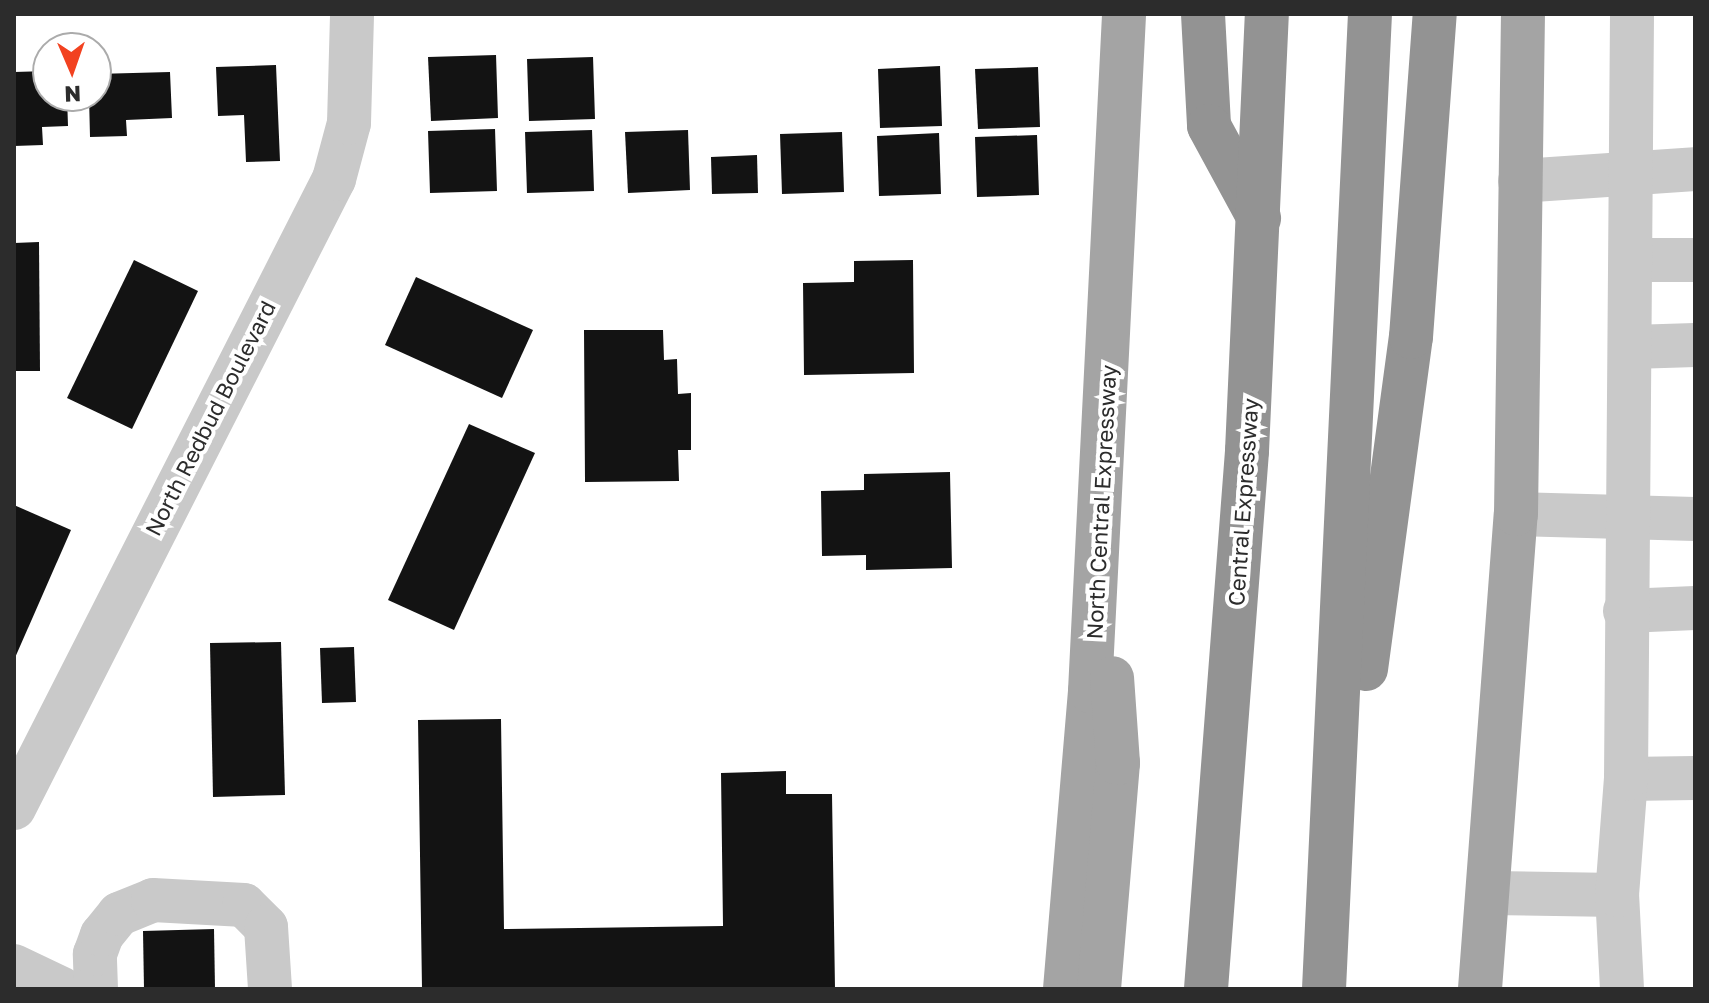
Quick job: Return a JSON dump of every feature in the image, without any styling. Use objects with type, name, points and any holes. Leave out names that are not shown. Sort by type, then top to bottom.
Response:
[{"type":"highway","points":[[1203,14],[1209,126],[1259,218]]},
{"type":"highway","name":"Central Expressway","points":[[1206,989],[1241,550],[1267,14]]},
{"type":"highway","points":[[1326,971],[1370,14]]},
{"type":"highway","points":[[1326,971],[1411,337],[1435,14]]},
{"type":"main road","name":"North Central Expressway","points":[[1065,989],[1098,560],[1124,14]]},
{"type":"main road","points":[[1480,989],[1490,893],[1516,514],[1523,14]]},
{"type":"main road","points":[[1098,560],[1118,724],[1099,989]]},
{"type":"street","name":"North Redbud Boulevard","points":[[14,808],[334,179],[349,123],[352,14]]},
{"type":"street","points":[[1622,989],[1617,895],[1626,779],[1625,611],[1632,347],[1632,14]]},
{"type":"street","points":[[1520,181],[1632,170],[1695,169]]},
{"type":"street","points":[[1632,260],[1695,260]]},
{"type":"street","points":[[1632,347],[1695,345]]},
{"type":"street","points":[[1516,514],[1627,520],[1695,519]]},
{"type":"street","points":[[1625,611],[1695,608]]},
{"type":"street","points":[[1626,779],[1695,778]]},
{"type":"street","points":[[1490,893],[1617,895]]},
{"type":"street","points":[[96,989],[102,935],[132,906],[167,900],[222,901],[256,915],[268,939],[270,989]]},
{"type":"street","points":[[14,966],[62,989]]},
{"type":"building","points":[[496,55],[498,118],[431,121],[428,57]]},
{"type":"building","points":[[593,57],[595,119],[529,121],[527,59]]},
{"type":"building","points":[[276,65],[280,161],[246,162],[244,115],[218,116],[216,67]]},
{"type":"building","points":[[940,66],[942,126],[880,128],[878,69]]},
{"type":"building","points":[[1038,67],[1040,127],[978,129],[975,69]]},
{"type":"building","points":[[32,71],[32,112],[68,112],[68,126],[42,127],[43,145],[14,146],[14,72]]},
{"type":"building","points":[[170,72],[172,118],[126,120],[127,136],[90,137],[89,112],[112,112],[112,74]]},
{"type":"building","points":[[495,129],[497,191],[430,193],[428,131]]},
{"type":"building","points":[[592,130],[594,191],[527,193],[525,132]]},
{"type":"building","points":[[688,130],[690,190],[628,193],[625,132]]},
{"type":"building","points":[[842,132],[844,192],[782,194],[780,134]]},
{"type":"building","points":[[939,133],[941,194],[879,196],[877,136]]},
{"type":"building","points":[[1037,135],[1039,195],[977,197],[975,137]]},
{"type":"building","points":[[757,155],[758,193],[712,194],[711,157]]},
{"type":"building","points":[[39,242],[40,371],[14,371],[14,243]]},
{"type":"building","points":[[134,260],[198,291],[132,429],[67,398]]},
{"type":"building","points":[[913,260],[914,373],[804,375],[803,283],[854,282],[854,261]]},
{"type":"building","points":[[416,277],[533,330],[502,398],[385,345]]},
{"type":"building","points":[[584,330],[663,330],[664,360],[677,359],[678,394],[691,393],[691,450],[678,450],[679,481],[585,482]]},
{"type":"building","points":[[469,424],[535,453],[454,630],[388,600]]},
{"type":"building","points":[[950,472],[952,568],[866,570],[866,555],[822,556],[821,491],[864,490],[864,474]]},
{"type":"building","points":[[14,505],[71,530],[14,660]]},
{"type":"building","points":[[281,642],[285,795],[213,797],[210,643]]},
{"type":"building","points":[[354,647],[356,702],[322,703],[320,648]]},
{"type":"building","points":[[501,719],[504,929],[723,926],[721,773],[786,771],[786,794],[832,794],[835,989],[422,989],[418,720]]},
{"type":"building","points":[[214,929],[215,989],[144,989],[143,931]]}]
